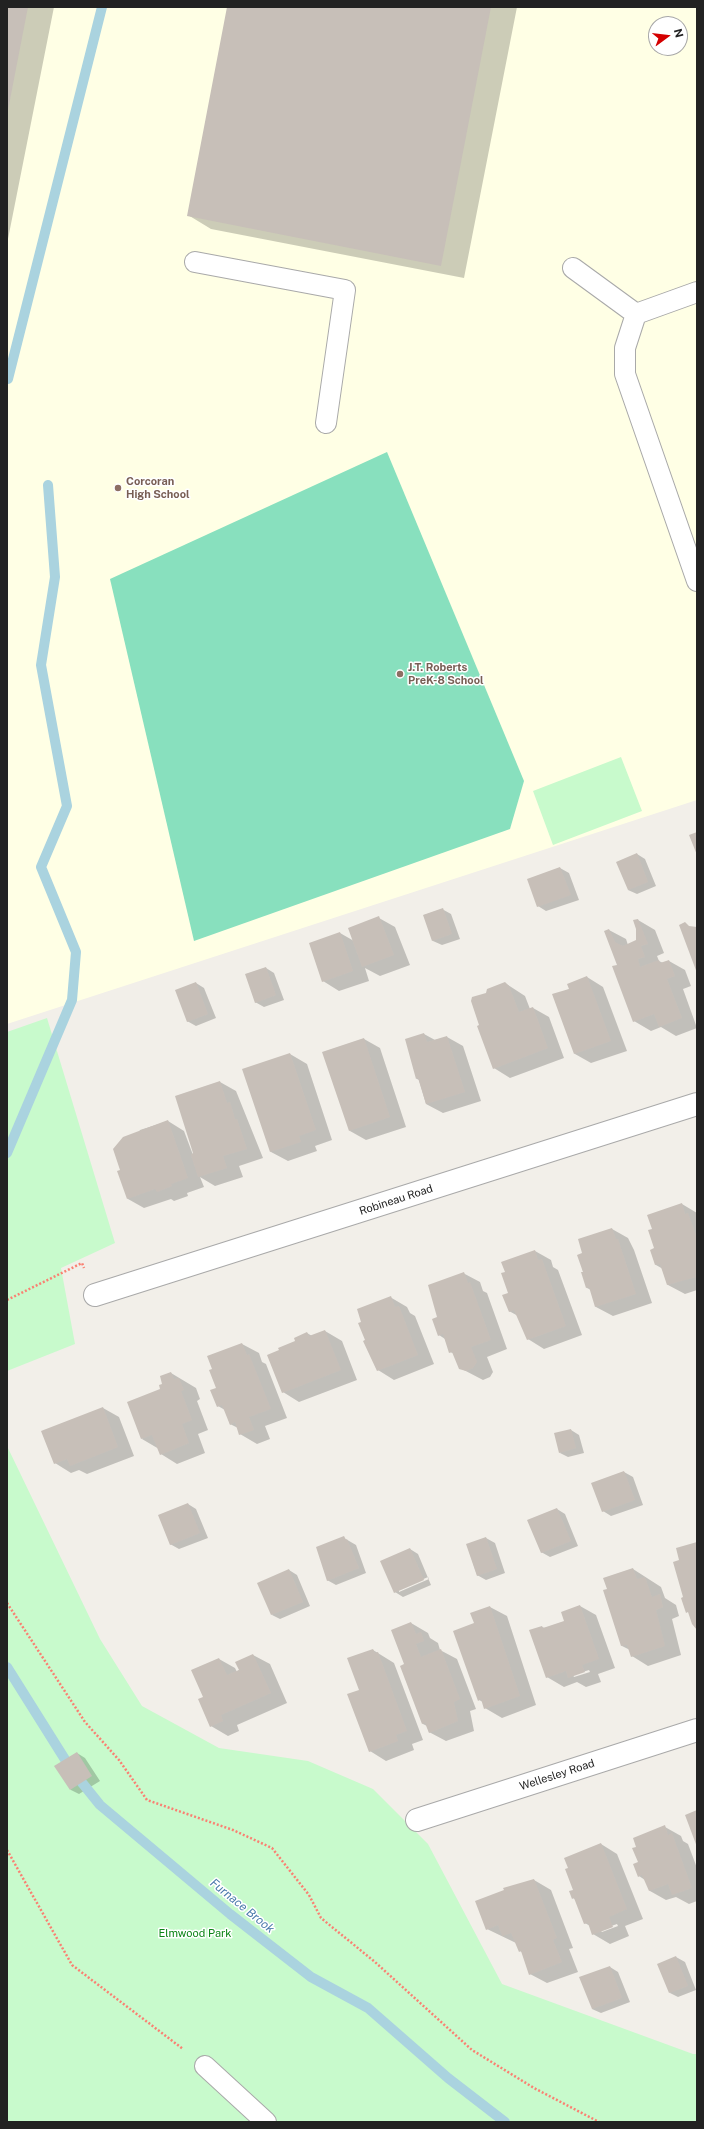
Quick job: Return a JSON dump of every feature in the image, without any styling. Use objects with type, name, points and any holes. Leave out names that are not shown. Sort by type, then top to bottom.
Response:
[{"type":"street","name":"Robineau Road","points":[[95,1295],[697,1104]]},
{"type":"street","name":"Wellesley Road","points":[[417,1820],[697,1730]]},
{"type":"lane","points":[[195,262],[345,290],[326,423]]},
{"type":"lane","points":[[573,268],[636,314]]},
{"type":"lane","points":[[636,314],[697,292]]},
{"type":"lane","points":[[636,314],[625,348],[625,374],[697,580]]},
{"type":"lane","points":[[205,2066],[266,2122]]},
{"type":"path","points":[[7,1300],[82,1263],[95,1295]]},
{"type":"path","points":[[7,1603],[85,1722],[119,1760],[147,1800],[233,1830],[272,1848],[309,1895],[320,1918],[375,1962],[472,2050],[534,2088],[599,2122]]},
{"type":"path","points":[[7,1850],[72,1965],[205,2066]]},
{"type":"shaded area","points":[[7,7],[697,7],[697,800],[7,1024]]},
{"type":"green space","points":[[387,452],[524,781],[510,829],[194,941],[110,579]]},
{"type":"green space","points":[[621,757],[642,811],[553,845],[533,791]]},
{"type":"green space","points":[[47,1018],[115,1243],[61,1268],[75,1344],[7,1371],[7,1032]]},
{"type":"green space","name":"Elmwood Park","points":[[7,1446],[100,1639],[142,1706],[219,1748],[308,1761],[373,1789],[428,1844],[502,1984],[693,2054],[697,2054],[697,2122],[7,2122]]},
{"type":"building","points":[[7,7],[28,7],[8,110],[7,109]]},
{"type":"building","points":[[227,7],[491,7],[441,266],[187,216]]},
{"type":"building","points":[[697,832],[697,855],[689,835]]},
{"type":"building","points":[[637,853],[648,882],[628,890],[616,862]]},
{"type":"building","points":[[560,867],[571,895],[537,907],[527,879]]},
{"type":"building","points":[[443,908],[452,934],[432,941],[423,915]]},
{"type":"building","points":[[379,916],[394,955],[362,967],[348,928]]},
{"type":"building","points":[[638,919],[648,944],[641,946],[645,957],[638,959],[640,967],[659,960],[660,963],[669,960],[675,976],[667,979],[682,1018],[659,1027],[654,1014],[633,1022],[612,966],[617,965],[604,931],[609,929],[615,942],[623,946],[636,940],[636,929],[633,920]]},
{"type":"building","points":[[685,922],[689,926],[697,927],[697,973],[679,925]]},
{"type":"building","points":[[340,932],[353,971],[322,982],[309,943]]},
{"type":"building","points":[[266,967],[276,995],[255,1003],[245,974]]},
{"type":"building","points":[[587,976],[611,1041],[574,1054],[552,994],[569,989],[567,984]]},
{"type":"building","points":[[196,982],[208,1014],[187,1022],[175,990]]},
{"type":"building","points":[[505,982],[509,986],[519,1012],[533,1007],[548,1048],[493,1069],[477,1026],[479,1025],[471,1001],[472,997],[486,993],[487,989]]},
{"type":"building","points":[[424,1033],[427,1042],[447,1036],[465,1092],[426,1104],[418,1078],[416,1079],[405,1039]]},
{"type":"building","points":[[364,1038],[390,1117],[349,1131],[322,1052]]},
{"type":"building","points":[[290,1053],[316,1130],[299,1136],[301,1142],[270,1152],[242,1069]]},
{"type":"building","points":[[220,1081],[227,1103],[230,1102],[235,1119],[237,1119],[247,1149],[223,1156],[227,1168],[198,1177],[191,1155],[193,1153],[175,1096]]},
{"type":"building","points":[[168,1120],[188,1178],[171,1184],[172,1186],[157,1192],[155,1189],[127,1199],[117,1171],[120,1170],[113,1149],[123,1137]]},
{"type":"building","points":[[682,1203],[685,1214],[688,1213],[697,1238],[697,1274],[695,1274],[696,1277],[667,1285],[660,1264],[655,1265],[650,1250],[654,1248],[648,1230],[652,1229],[647,1215]]},
{"type":"building","points":[[612,1228],[616,1239],[618,1239],[636,1294],[595,1307],[589,1287],[586,1288],[581,1272],[583,1272],[577,1255],[582,1253],[578,1239]]},
{"type":"building","points":[[535,1250],[538,1260],[542,1259],[566,1326],[527,1340],[514,1310],[509,1312],[502,1295],[508,1293],[501,1273],[505,1272],[501,1262]]},
{"type":"building","points":[[464,1272],[468,1283],[470,1282],[491,1340],[471,1347],[477,1362],[473,1368],[466,1371],[459,1369],[452,1352],[449,1353],[443,1334],[438,1336],[432,1319],[437,1317],[428,1285]]},
{"type":"building","points":[[391,1296],[395,1307],[399,1306],[418,1355],[377,1371],[363,1341],[365,1340],[358,1323],[361,1322],[357,1309]]},
{"type":"building","points":[[325,1330],[341,1370],[282,1393],[267,1355],[279,1350],[278,1348],[295,1341],[294,1338],[307,1332],[309,1336]]},
{"type":"building","points":[[242,1343],[247,1355],[249,1354],[271,1409],[249,1417],[254,1430],[239,1435],[235,1422],[230,1425],[222,1405],[217,1407],[210,1390],[216,1388],[209,1370],[212,1369],[207,1356]]},
{"type":"building","points":[[171,1372],[174,1379],[179,1378],[184,1390],[181,1391],[192,1420],[182,1424],[189,1443],[160,1455],[152,1435],[141,1439],[127,1402],[160,1389],[159,1385],[162,1384],[160,1376]]},
{"type":"building","points":[[103,1407],[118,1447],[70,1466],[67,1459],[54,1464],[41,1431]]},
{"type":"building","points":[[571,1429],[576,1448],[559,1453],[554,1433]]},
{"type":"building","points":[[624,1471],[635,1500],[602,1512],[591,1483]]},
{"type":"building","points":[[188,1503],[200,1533],[170,1545],[158,1515]]},
{"type":"building","points":[[557,1508],[571,1541],[541,1553],[527,1520]]},
{"type":"building","points":[[344,1536],[346,1540],[347,1539],[359,1568],[327,1581],[316,1547]]},
{"type":"building","points":[[486,1537],[497,1569],[477,1576],[466,1544]]},
{"type":"building","points":[[697,1542],[697,1630],[692,1624],[688,1612],[686,1613],[673,1562],[679,1560],[676,1548]]},
{"type":"building","points":[[410,1548],[424,1580],[394,1593],[380,1561]]},
{"type":"building","points":[[633,1568],[637,1579],[645,1577],[652,1597],[660,1594],[663,1607],[656,1610],[665,1646],[631,1657],[627,1645],[621,1646],[603,1590],[607,1589],[603,1578]]},
{"type":"building","points":[[289,1569],[303,1602],[271,1615],[257,1583]]},
{"type":"building","points":[[580,1605],[599,1659],[582,1665],[585,1672],[568,1678],[566,1671],[546,1678],[529,1630],[542,1626],[543,1628],[564,1621],[561,1612]]},
{"type":"building","points":[[490,1606],[520,1696],[484,1709],[481,1699],[478,1701],[453,1631],[474,1623],[470,1613]]},
{"type":"building","points":[[411,1622],[416,1634],[421,1632],[424,1641],[416,1644],[421,1657],[441,1649],[460,1699],[454,1702],[458,1721],[429,1733],[425,1723],[422,1724],[400,1666],[404,1664],[391,1630]]},
{"type":"building","points":[[373,1649],[375,1653],[378,1652],[407,1731],[396,1735],[398,1741],[369,1752],[347,1694],[359,1690],[347,1658]]},
{"type":"building","points":[[253,1654],[271,1693],[221,1715],[223,1721],[210,1727],[198,1699],[203,1697],[191,1670],[219,1658],[227,1675],[239,1670],[235,1662]]},
{"type":"building","points":[[77,1752],[92,1776],[70,1790],[54,1766]]},
{"type":"building","points":[[697,1810],[697,1847],[685,1815]]},
{"type":"building","points":[[665,1825],[668,1835],[672,1833],[692,1888],[672,1895],[668,1884],[649,1891],[642,1875],[638,1877],[633,1864],[638,1862],[632,1848],[636,1847],[633,1838]]},
{"type":"building","points":[[601,1843],[627,1909],[609,1917],[613,1927],[592,1935],[588,1923],[584,1924],[574,1898],[572,1899],[569,1891],[573,1890],[565,1869],[568,1868],[564,1858]]},
{"type":"building","points":[[534,1879],[557,1938],[553,1940],[562,1962],[529,1975],[521,1951],[519,1952],[511,1933],[502,1936],[498,1925],[486,1930],[475,1901],[504,1890],[503,1888]]},
{"type":"building","points":[[676,1956],[688,1986],[669,1993],[657,1964]]},
{"type":"building","points":[[610,1966],[622,1998],[592,2009],[579,1977]]},
{"type":"waterway","points":[[8,379],[102,7]]},
{"type":"waterway","points":[[7,1153],[72,1000],[76,952],[41,867],[67,806],[41,665],[55,577],[48,485]]},
{"type":"waterway","name":"Furnace Brook","points":[[7,1667],[71,1769],[100,1805],[230,1914],[311,1977],[368,2008],[448,2078],[505,2122]]},
{"type":"place","name":"Corcoran High School","points":[[118,488]]},
{"type":"place","name":"J.T. Roberts PreK-8 School","points":[[400,674]]}]
